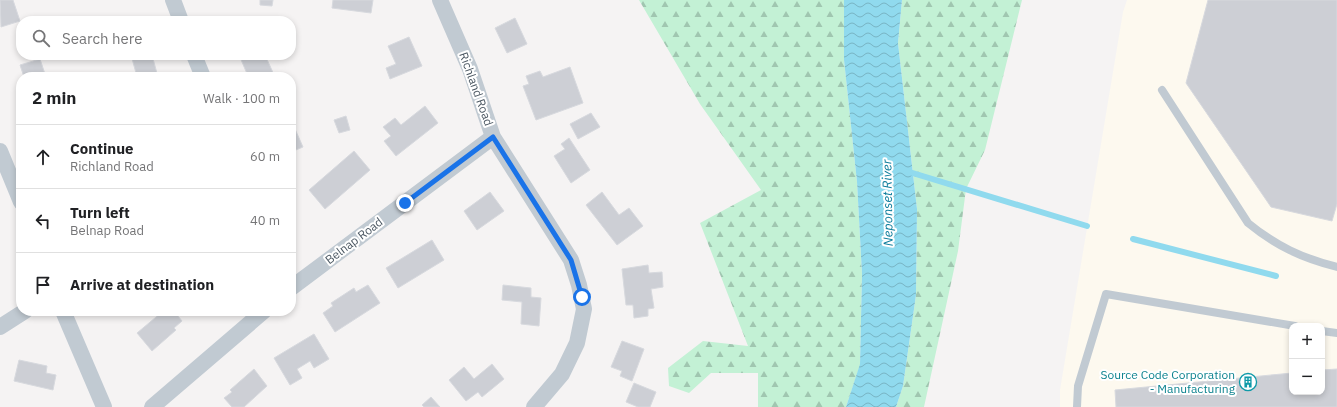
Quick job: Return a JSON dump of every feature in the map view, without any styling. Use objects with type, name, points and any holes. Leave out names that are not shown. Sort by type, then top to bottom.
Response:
[{"type":"street","points":[[173,0],[179,16]]},
{"type":"street","name":"Richland Road","points":[[440,0],[470,69],[493,137],[571,260],[579,284],[584,309],[577,342],[562,374],[534,407]]},
{"type":"street","points":[[196,60],[202,72]]},
{"type":"street","name":"Belnap Road","points":[[296,284],[493,137]]},
{"type":"street","points":[[0,151],[16,190]]},
{"type":"street","points":[[0,327],[17,316]]},
{"type":"street","points":[[65,316],[104,407]]},
{"type":"street","points":[[152,407],[258,316]]},
{"type":"lane","points":[[1162,90],[1248,223],[1268,240],[1308,260],[1337,267]]},
{"type":"lane","points":[[1077,407],[1078,386],[1106,294],[1289,325]]},
{"type":"lane","points":[[1325,331],[1337,333]]},
{"type":"shaded area","points":[[1127,0],[1337,0],[1337,407],[1060,407],[1060,390],[1123,12]]},
{"type":"green space","points":[[639,0],[844,0],[844,60],[857,182],[862,274],[860,365],[846,407],[758,407],[758,373],[711,373],[689,393],[669,386],[668,368],[703,341],[748,346],[700,223],[761,190],[700,104]]},
{"type":"green space","points":[[902,0],[1022,0],[985,150],[966,189],[958,251],[924,407],[896,407],[903,386],[916,295],[917,209],[898,43]]},
{"type":"water","name":"Neponset River","points":[[844,0],[902,0],[898,43],[917,209],[916,295],[903,386],[896,407],[846,407],[860,364],[862,274],[857,182],[844,60]]},
{"type":"building","points":[[0,0],[13,0],[18,16],[16,16],[16,22],[1,27]]},
{"type":"building","points":[[260,0],[273,0],[272,6],[260,5]]},
{"type":"building","points":[[333,0],[373,0],[371,13],[332,8]]},
{"type":"building","points":[[1208,0],[1337,0],[1337,204],[1332,221],[1271,207],[1186,83]]},
{"type":"building","points":[[515,18],[527,44],[507,53],[495,28]]},
{"type":"building","points":[[409,37],[422,66],[390,79],[386,68],[396,64],[388,46]]},
{"type":"building","points":[[40,60],[44,72],[22,72],[20,65]]},
{"type":"building","points":[[132,60],[153,60],[157,72],[136,72]]},
{"type":"building","points":[[241,60],[267,60],[273,72],[246,72]]},
{"type":"building","points":[[570,67],[583,103],[536,120],[523,86],[529,84],[526,76],[540,71],[543,77]]},
{"type":"building","points":[[425,106],[438,123],[396,156],[384,141],[391,136],[383,127],[395,118],[401,125]]},
{"type":"building","points":[[591,113],[600,127],[578,139],[570,124]]},
{"type":"building","points":[[346,116],[350,130],[339,133],[334,120]]},
{"type":"building","points":[[296,131],[303,147],[296,150]]},
{"type":"building","points":[[569,138],[590,170],[571,183],[554,156],[565,149],[561,144]]},
{"type":"building","points":[[354,151],[370,170],[325,209],[309,190]]},
{"type":"building","points":[[490,192],[504,211],[477,230],[464,211]]},
{"type":"building","points":[[602,192],[619,215],[629,208],[643,226],[617,245],[586,205]]},
{"type":"building","points":[[432,240],[444,260],[398,288],[386,268]]},
{"type":"building","points":[[648,265],[649,273],[662,272],[663,287],[651,289],[654,308],[648,309],[648,316],[634,318],[633,305],[626,305],[622,269]]},
{"type":"building","points":[[368,285],[380,303],[335,332],[323,313],[333,306],[331,303],[354,288],[356,292]]},
{"type":"building","points":[[503,285],[531,288],[531,297],[541,298],[539,326],[521,324],[522,302],[502,300]]},
{"type":"building","points":[[157,316],[178,316],[182,321],[174,328],[176,330],[152,351],[137,333]]},
{"type":"building","points":[[314,334],[329,359],[314,368],[310,361],[297,369],[302,378],[290,385],[274,358]]},
{"type":"building","points":[[622,341],[644,349],[632,381],[620,376],[622,371],[611,367]]},
{"type":"building","points":[[19,360],[47,366],[46,373],[56,375],[53,390],[14,381]]},
{"type":"building","points":[[492,364],[504,379],[482,397],[478,392],[466,401],[449,380],[464,367],[474,379]]},
{"type":"building","points":[[254,369],[267,386],[244,407],[232,407],[224,398],[232,392],[230,390]]},
{"type":"building","name":"Source Code Corporation - Manufacturing","points":[[1337,369],[1337,407],[1116,407],[1115,390],[1289,373],[1289,395],[1325,395],[1325,370]]},
{"type":"building","points":[[634,383],[656,392],[650,407],[638,407],[626,402]]},
{"type":"building","points":[[431,397],[440,407],[424,407],[422,405]]},
{"type":"waterway","points":[[906,171],[1087,226]]},
{"type":"waterway","points":[[1133,239],[1276,276]]},
{"type":"place","name":"Source Code Corporation - Manufacturing","points":[[1248,382]]},
{"type":"route","points":[[405,203],[493,137],[571,260],[582,297]]}]
